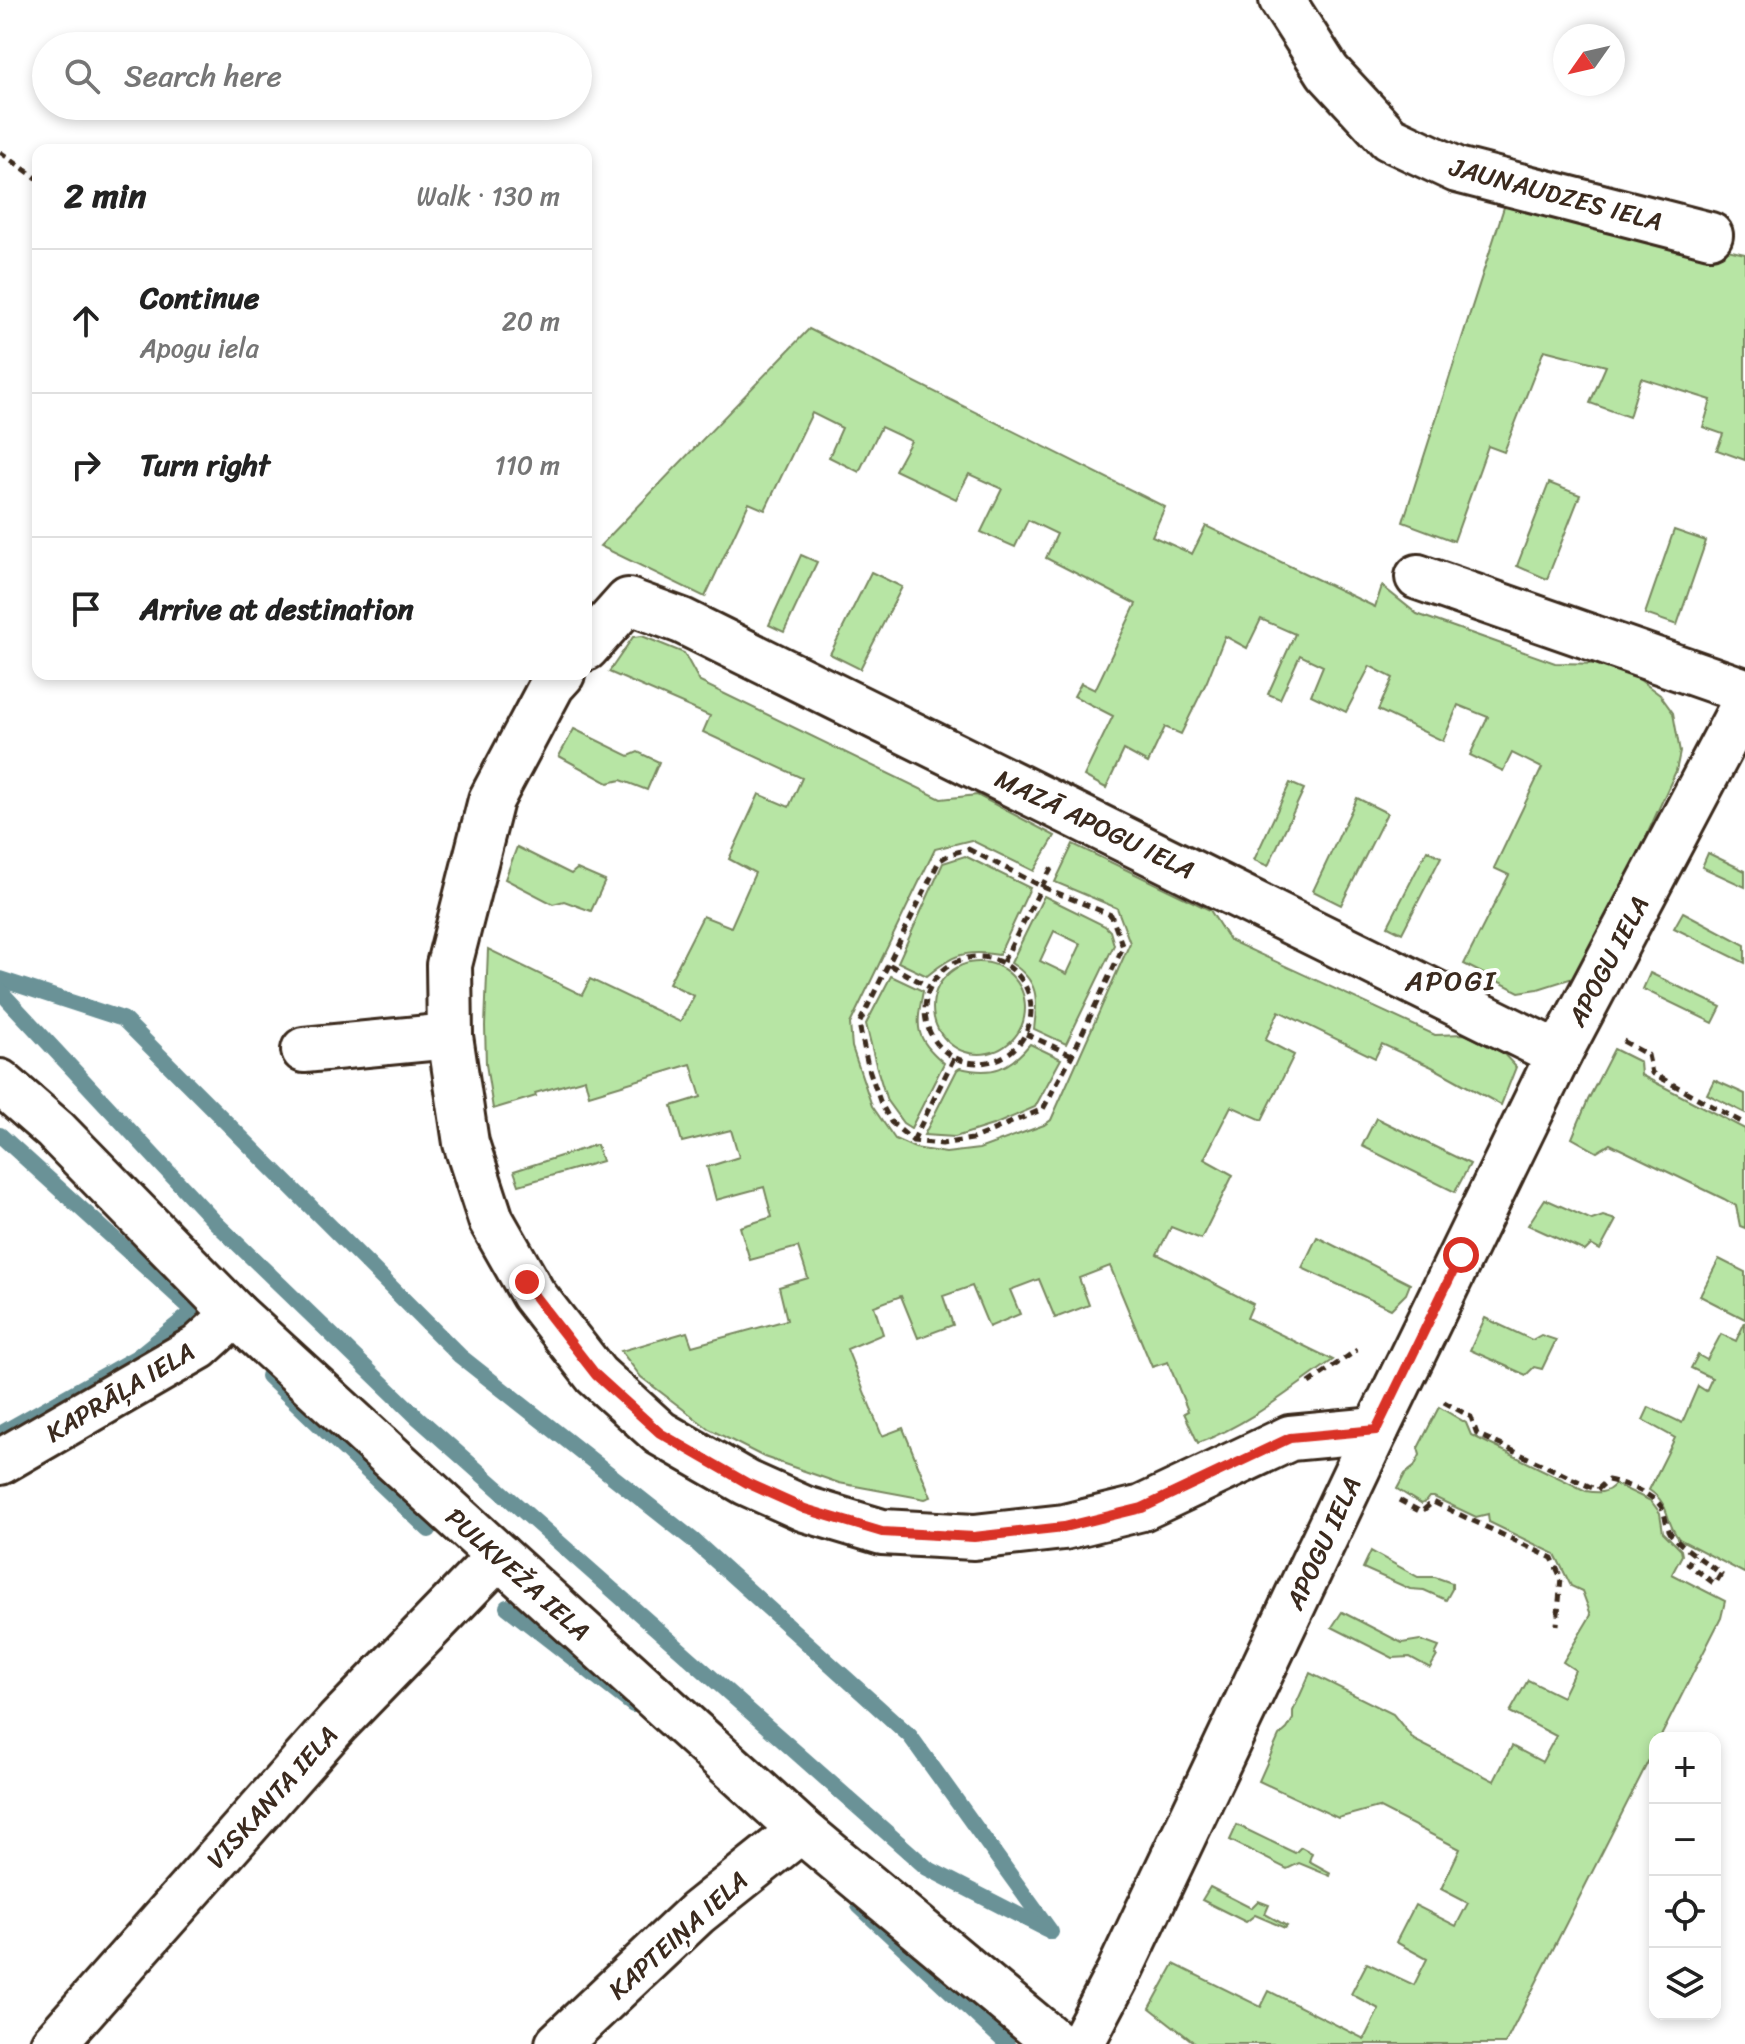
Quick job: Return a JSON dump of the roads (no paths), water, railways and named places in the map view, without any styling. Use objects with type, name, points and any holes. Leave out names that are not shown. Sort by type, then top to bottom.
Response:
[{"type":"street","name":"JAUNAUDZES IELA","points":[[1282,0],[1328,72],[1389,138],[1457,170],[1710,235]]},
{"type":"street","points":[[1418,577],[1745,691]]},
{"type":"street","name":"MAZĀ APOGU IELA","points":[[592,641],[628,601],[682,621],[1559,1054]]},
{"type":"street","points":[[557,680],[491,800],[449,965],[450,1036],[466,1143],[491,1220],[533,1294],[596,1375],[660,1433],[747,1483],[805,1509],[882,1532],[974,1537],[1064,1527],[1142,1508],[1290,1438],[1376,1430]]},
{"type":"street","name":"APOGU IELA","points":[[1081,2044],[1119,1972],[1376,1430],[1559,1054],[1745,702]]},
{"type":"street","points":[[304,1050],[450,1036]]},
{"type":"street","name":"PULKVEŽA IELA","points":[[0,1082],[55,1130],[235,1314],[499,1556],[801,1830],[1057,2044]]},
{"type":"street","name":"KAPRĀĻA IELA","points":[[0,1462],[199,1347],[235,1314]]},
{"type":"street","name":"VISKANTA IELA","points":[[53,2044],[338,1722],[499,1556]]},
{"type":"street","name":"KAPTEIŅA IELA","points":[[558,2044],[697,1913],[801,1830]]},
{"type":"waterway","points":[[0,979],[123,1019],[460,1356],[693,1540],[910,1736],[1051,1932]]},
{"type":"waterway","points":[[0,991],[215,1222],[417,1417],[927,1868],[1046,1929]]},
{"type":"waterway","points":[[0,1135],[194,1311],[137,1357],[0,1434]]},
{"type":"waterway","points":[[268,1376],[429,1530]]},
{"type":"waterway","points":[[507,1607],[633,1705]]},
{"type":"waterway","points":[[859,1906],[1007,2044]]},
{"type":"district","name":"APOGI","points":[[1451,980]]}]
